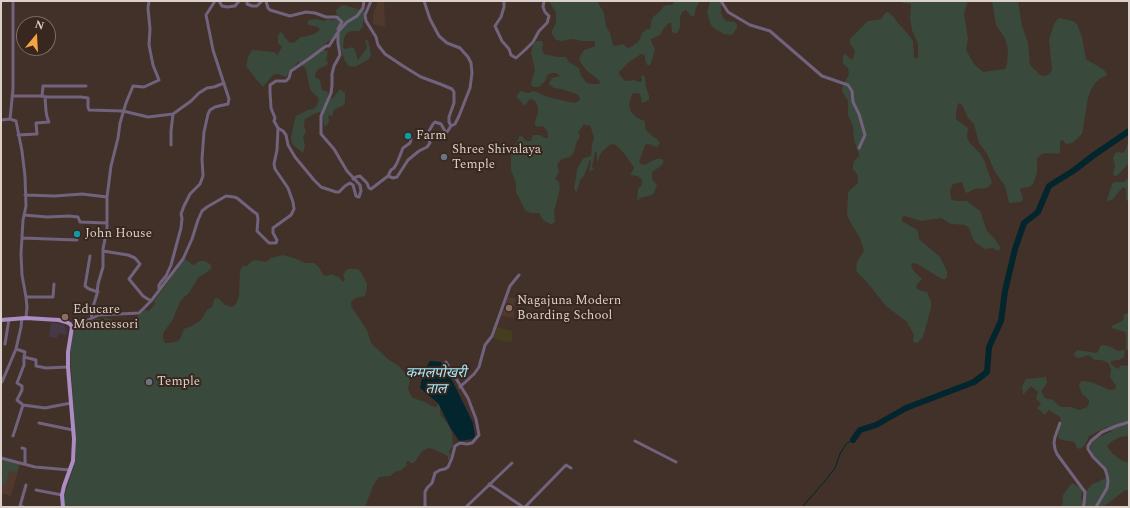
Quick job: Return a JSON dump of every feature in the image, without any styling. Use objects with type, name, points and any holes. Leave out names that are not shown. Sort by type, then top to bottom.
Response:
[{"type":"main road","points":[[1,320],[24,318],[66,322],[72,327],[68,347],[68,367],[73,430],[73,462],[62,495],[63,507]]},
{"type":"street","points":[[10,119],[12,96],[13,1]]},
{"type":"street","points":[[92,318],[91,313],[98,292],[98,284],[103,267],[103,251],[107,223],[107,197],[111,166],[123,111],[133,86],[144,87],[159,80],[153,65],[149,45],[149,1]]},
{"type":"street","points":[[159,290],[159,285],[166,276],[171,265],[181,228],[181,214],[184,206],[190,194],[200,184],[203,176],[202,158],[204,132],[208,114],[210,110],[215,107],[228,104],[229,99],[212,47],[206,15],[215,1]]},
{"type":"street","points":[[219,1],[222,6],[227,7],[235,6],[239,1]]},
{"type":"street","points":[[247,1],[247,4],[252,6],[257,6],[262,1]]},
{"type":"street","points":[[266,1],[270,10],[290,16],[306,12],[315,13],[326,17],[337,17],[342,22],[333,39],[326,46],[291,71],[289,78],[286,81],[276,81],[270,85],[270,92],[275,118],[274,121],[278,128],[286,135],[288,145],[295,157],[314,180],[321,187],[336,192],[340,192],[350,183],[353,185],[356,196],[358,197],[361,194],[359,183],[347,172],[334,149],[321,134],[320,129],[321,116],[331,93],[334,66],[340,55],[338,32]]},
{"type":"street","points":[[326,46],[329,46],[347,22],[357,16],[363,8],[364,1]]},
{"type":"street","points":[[371,1],[365,15],[366,21],[376,37],[378,45],[385,54],[421,77],[452,89],[454,92],[454,103],[449,117],[451,126]]},
{"type":"street","points":[[388,176],[393,178],[397,177],[408,160],[419,151],[427,147],[430,143],[428,137],[430,127],[435,122],[442,124],[447,132],[451,126],[455,124],[470,88],[472,63],[460,48],[447,43],[439,36],[430,19],[424,1]]},
{"type":"street","points":[[504,1],[501,17],[496,26],[502,41],[509,49],[511,54],[516,58],[533,42],[539,31],[547,24],[549,16],[543,7],[544,1]]},
{"type":"street","points":[[722,1],[728,12],[750,25],[770,31],[822,76],[848,85],[852,91],[853,102],[864,135],[859,148]]},
{"type":"street","points":[[12,96],[88,98],[89,110],[123,111],[148,116],[173,114],[207,88],[224,83]]},
{"type":"street","points":[[18,135],[37,134],[36,123],[49,122],[43,86],[86,86]]},
{"type":"street","points":[[171,145],[173,114]]},
{"type":"street","points":[[1,120],[10,119],[16,121],[24,168],[26,206],[21,254],[27,307],[16,349],[2,382]]},
{"type":"street","points":[[72,327],[99,315],[139,313],[151,301],[183,259],[202,211],[226,196],[234,197],[257,214],[257,229],[259,234],[269,242],[276,243],[277,240],[273,233],[273,228],[291,215],[294,209],[291,195],[275,169],[274,164],[277,150],[278,128]]},
{"type":"street","points":[[353,179],[360,176],[371,189],[388,176],[397,163],[403,148],[410,143],[411,138]]},
{"type":"street","points":[[25,195],[55,196],[82,194],[107,197]]},
{"type":"street","points":[[24,215],[47,217],[68,216],[78,217],[80,222],[107,223]]},
{"type":"street","points":[[22,238],[77,240]]},
{"type":"street","points":[[103,251],[128,255],[135,258],[140,264],[129,279],[143,296],[151,301]]},
{"type":"street","points":[[90,256],[85,286],[98,292]]},
{"type":"street","points":[[460,387],[479,367],[485,345],[492,336],[510,286],[520,275]]},
{"type":"street","points":[[26,297],[53,297],[54,284]]},
{"type":"street","points":[[5,344],[9,319]]},
{"type":"street","points":[[16,349],[25,352],[24,365],[17,383],[22,386],[22,390],[17,400],[23,405],[45,408],[71,403]]},
{"type":"street","points":[[24,357],[36,360],[36,365],[39,367],[68,367]]},
{"type":"street","points":[[425,507],[425,492],[432,483],[435,473],[448,467],[452,458],[454,446],[460,443],[472,443],[479,435],[478,425],[468,398],[446,362]]},
{"type":"street","points":[[13,436],[23,405]]},
{"type":"street","points":[[1096,507],[1107,488],[1108,481],[1105,469],[1093,457],[1088,449],[1088,446],[1091,440],[1102,432],[1129,422]]},
{"type":"street","points":[[39,423],[73,430]]},
{"type":"street","points":[[1060,423],[1055,437],[1055,449],[1057,454],[1085,492],[1083,507]]},
{"type":"street","points":[[634,441],[676,462]]},
{"type":"street","points":[[22,448],[25,449],[25,464]]},
{"type":"street","points":[[1,458],[35,467],[70,470]]},
{"type":"street","points":[[466,507],[512,462]]},
{"type":"street","points":[[489,484],[524,507],[566,465],[571,468]]},
{"type":"street","points":[[23,507],[20,506],[26,485]]},
{"type":"street","points":[[36,490],[62,495]]},
{"type":"shaded area","points":[[378,1],[384,1],[385,27],[373,24],[373,15]]},
{"type":"shaded area","name":"Nagajuna Modern Boarding School","points":[[508,297],[516,299],[514,303],[514,318],[501,316]]},
{"type":"shaded area","points":[[51,322],[64,325],[67,332],[66,335],[58,333],[57,338],[49,337]]},
{"type":"shaded area","points":[[1,459],[20,464],[11,496],[1,493]]},
{"type":"green space","points":[[549,1],[597,1],[604,13],[606,26],[610,33],[613,45],[623,44],[628,48],[639,41],[642,33],[647,29],[650,29],[652,18],[664,6],[672,5],[675,1],[700,1],[694,16],[691,16],[686,10],[682,12],[680,27],[677,33],[672,32],[671,23],[669,23],[660,35],[651,39],[655,49],[650,65],[647,65],[645,55],[641,54],[629,62],[619,72],[625,81],[634,80],[641,82],[641,76],[644,76],[645,78],[649,99],[642,103],[640,94],[635,93],[632,94],[629,105],[631,112],[637,118],[645,121],[646,130],[660,143],[657,147],[648,144],[645,145],[639,162],[644,165],[656,159],[662,159],[664,161],[661,166],[652,172],[652,179],[657,185],[654,193],[652,195],[640,198],[637,202],[638,189],[642,185],[642,180],[638,176],[630,175],[634,168],[633,166],[616,145],[611,144],[599,156],[597,162],[597,153],[595,152],[592,167],[594,169],[589,172],[590,160],[576,192],[574,188],[577,169],[584,158],[591,156],[594,139],[591,127],[584,124],[578,133],[580,135],[574,152],[570,157],[562,159],[557,165],[559,172],[555,179],[559,182],[560,189],[554,212],[555,222],[552,224],[543,220],[539,213],[530,213],[525,210],[516,192],[516,183],[511,170],[512,148],[516,144],[520,135],[526,141],[531,141],[533,135],[540,135],[548,138],[548,133],[545,128],[542,126],[537,127],[535,125],[538,107],[535,101],[530,99],[524,106],[517,96],[520,91],[528,93],[534,91],[548,97],[574,103],[580,99],[578,95],[574,93],[554,88],[550,85],[549,83],[552,78],[560,76],[556,73],[549,74],[539,87],[532,86],[531,83],[535,70],[531,53],[533,45],[537,41],[542,41],[542,49],[544,54],[566,57],[569,62],[579,68],[581,76],[587,83],[599,84],[600,82],[586,70],[579,58],[584,50],[595,46],[595,42],[573,39],[562,41],[556,40],[552,34],[552,31],[556,23],[556,13]]},
{"type":"green space","points":[[710,1],[721,1],[721,13],[724,19],[726,21],[735,22],[737,25],[737,28],[732,35],[724,34],[711,25],[707,13]]},
{"type":"green space","points":[[901,1],[968,1],[964,13],[968,39],[966,50],[974,64],[983,72],[1005,69],[1007,64],[1008,49],[1005,38],[996,25],[992,1],[1018,1],[1022,26],[1028,43],[1030,64],[1040,75],[1045,76],[1050,74],[1052,69],[1049,40],[1054,24],[1059,18],[1073,21],[1077,24],[1082,37],[1086,59],[1104,70],[1107,74],[1095,83],[1091,90],[1088,98],[1082,134],[1072,143],[1066,144],[1063,140],[1060,141],[1059,154],[1045,153],[1040,155],[1037,159],[1037,173],[1033,184],[1029,187],[1021,188],[1020,190],[1023,198],[1022,201],[1019,202],[1009,203],[1005,186],[995,172],[987,154],[979,143],[974,124],[968,118],[962,105],[960,103],[958,104],[956,118],[967,127],[967,137],[969,142],[980,153],[992,182],[987,188],[974,189],[967,193],[965,192],[962,182],[953,184],[950,191],[951,199],[956,201],[967,201],[980,211],[987,231],[994,238],[1000,249],[999,251],[993,248],[985,249],[976,243],[969,228],[965,225],[951,224],[941,218],[921,221],[903,216],[902,221],[916,229],[919,239],[940,257],[947,271],[947,277],[942,279],[917,264],[914,263],[911,266],[922,279],[917,284],[917,289],[927,292],[931,301],[931,308],[923,337],[917,343],[913,342],[914,335],[907,322],[886,306],[856,271],[857,262],[864,251],[860,238],[847,215],[849,191],[858,182],[858,176],[853,169],[853,166],[854,161],[859,154],[854,140],[853,126],[848,115],[848,101],[842,91],[849,74],[848,68],[843,64],[843,56],[845,54],[853,59],[855,51],[850,44],[850,39],[868,21],[881,19],[885,13],[888,12],[894,17],[913,41],[914,57],[915,59],[918,57],[918,44],[912,30],[910,18],[911,4],[903,3]]},
{"type":"green space","points":[[344,5],[367,12],[363,26],[360,30],[351,31],[345,36],[343,48],[354,48],[358,60],[367,48],[365,39],[368,40],[371,54],[369,59],[355,67],[349,66],[345,61],[340,47],[339,38],[329,41],[323,45],[324,50],[328,51],[326,60],[328,62],[327,65],[318,69],[315,77],[320,80],[322,90],[329,92],[328,98],[333,98],[340,89],[345,93],[345,102],[343,106],[334,110],[332,116],[328,115],[329,121],[327,125],[324,126],[323,117],[320,112],[305,119],[304,126],[306,132],[303,136],[305,146],[303,153],[292,144],[291,138],[296,116],[308,110],[314,109],[319,98],[310,89],[306,69],[298,62],[286,77],[278,74],[273,75],[263,87],[246,66],[248,57],[252,50],[274,52],[278,55],[282,47],[278,43],[278,36],[280,32],[290,43],[295,42],[301,37],[314,34],[320,30],[318,27],[309,25],[307,23],[309,20],[334,20],[338,16],[335,11]]},
{"type":"green space","points":[[1129,141],[1129,163],[1117,176],[1115,176],[1113,174],[1115,166],[1113,158],[1115,153],[1123,153]]},
{"type":"green space","points":[[1129,177],[1129,200],[1127,201],[1126,199],[1126,189],[1124,187],[1112,200],[1108,201],[1107,200],[1112,184],[1114,182],[1124,182]]},
{"type":"green space","points":[[283,255],[305,263],[314,263],[319,267],[323,275],[327,276],[331,274],[339,277],[343,282],[345,280],[343,275],[346,270],[358,269],[361,272],[367,284],[365,296],[355,298],[351,302],[351,306],[367,330],[371,343],[389,360],[399,366],[409,378],[408,389],[411,396],[434,407],[436,407],[439,403],[441,405],[441,416],[448,424],[452,433],[453,446],[449,451],[451,455],[449,460],[446,455],[433,449],[429,448],[422,451],[414,463],[407,461],[407,466],[402,470],[395,472],[390,476],[379,477],[373,486],[365,507],[64,507],[63,500],[76,455],[70,353],[72,335],[75,329],[92,320],[105,318],[125,323],[131,322],[145,310],[149,311],[155,304],[154,301],[185,259],[193,265],[200,261],[205,261],[210,264],[211,269],[198,278],[189,293],[181,300],[172,321],[163,333],[165,343],[178,341],[184,329],[201,320],[207,310],[212,307],[216,298],[225,305],[232,307],[236,304],[239,296],[240,271],[242,266],[247,266],[255,260],[266,262],[271,258]]},
{"type":"green space","points":[[1129,313],[1129,352],[1126,349],[1125,332],[1112,328],[1112,326],[1122,321],[1124,319],[1123,316]]},
{"type":"green space","points":[[1103,345],[1118,351],[1125,351],[1124,357],[1119,360],[1111,361],[1111,364],[1118,369],[1121,365],[1129,366],[1129,436],[1120,437],[1107,446],[1112,453],[1121,460],[1129,463],[1129,490],[1124,491],[1103,507],[1062,507],[1063,495],[1072,483],[1082,489],[1081,500],[1084,501],[1086,492],[1091,485],[1108,477],[1095,458],[1090,444],[1099,437],[1112,431],[1107,427],[1089,436],[1085,445],[1080,449],[1077,448],[1075,443],[1072,441],[1059,439],[1059,428],[1062,422],[1060,417],[1049,410],[1045,415],[1037,408],[1041,404],[1036,398],[1038,392],[1031,386],[1023,395],[1022,387],[1026,379],[1046,377],[1046,385],[1041,391],[1045,398],[1053,400],[1062,407],[1071,407],[1079,410],[1087,407],[1089,400],[1082,394],[1079,385],[1082,381],[1091,382],[1110,390],[1115,389],[1116,386],[1110,377],[1111,369],[1109,364],[1101,360],[1095,360],[1088,355],[1080,358],[1075,357],[1074,354],[1077,350],[1096,353],[1098,352],[1100,346]]},
{"type":"green space","points":[[1,459],[19,464],[17,473],[14,471],[9,472],[5,486],[1,485]]},
{"type":"sand","points":[[497,327],[513,331],[513,340],[510,342],[493,338]]},
{"type":"water","name":"कमलपोखरी ताल","points":[[430,361],[441,362],[454,384],[473,423],[475,436],[473,439],[459,441],[438,403],[420,388],[423,373]]},
{"type":"waterway","points":[[853,440],[860,430],[876,425],[906,408],[974,382],[987,372],[989,347],[1001,321],[1005,291],[1015,249],[1024,223],[1038,212],[1049,186],[1073,171],[1129,131]]},
{"type":"waterway","points":[[802,507],[835,468],[840,454],[846,444],[853,440]]},
{"type":"place","name":"Farm","points":[[408,136]]},
{"type":"place","name":"Shree Shivalaya Temple","points":[[444,157]]},
{"type":"place","name":"John House","points":[[77,234]]},
{"type":"place","name":"Nagajuna Modern Boarding School","points":[[509,308]]},
{"type":"place","name":"Educare Montessori","points":[[65,317]]},
{"type":"place","name":"Temple","points":[[149,382]]}]
